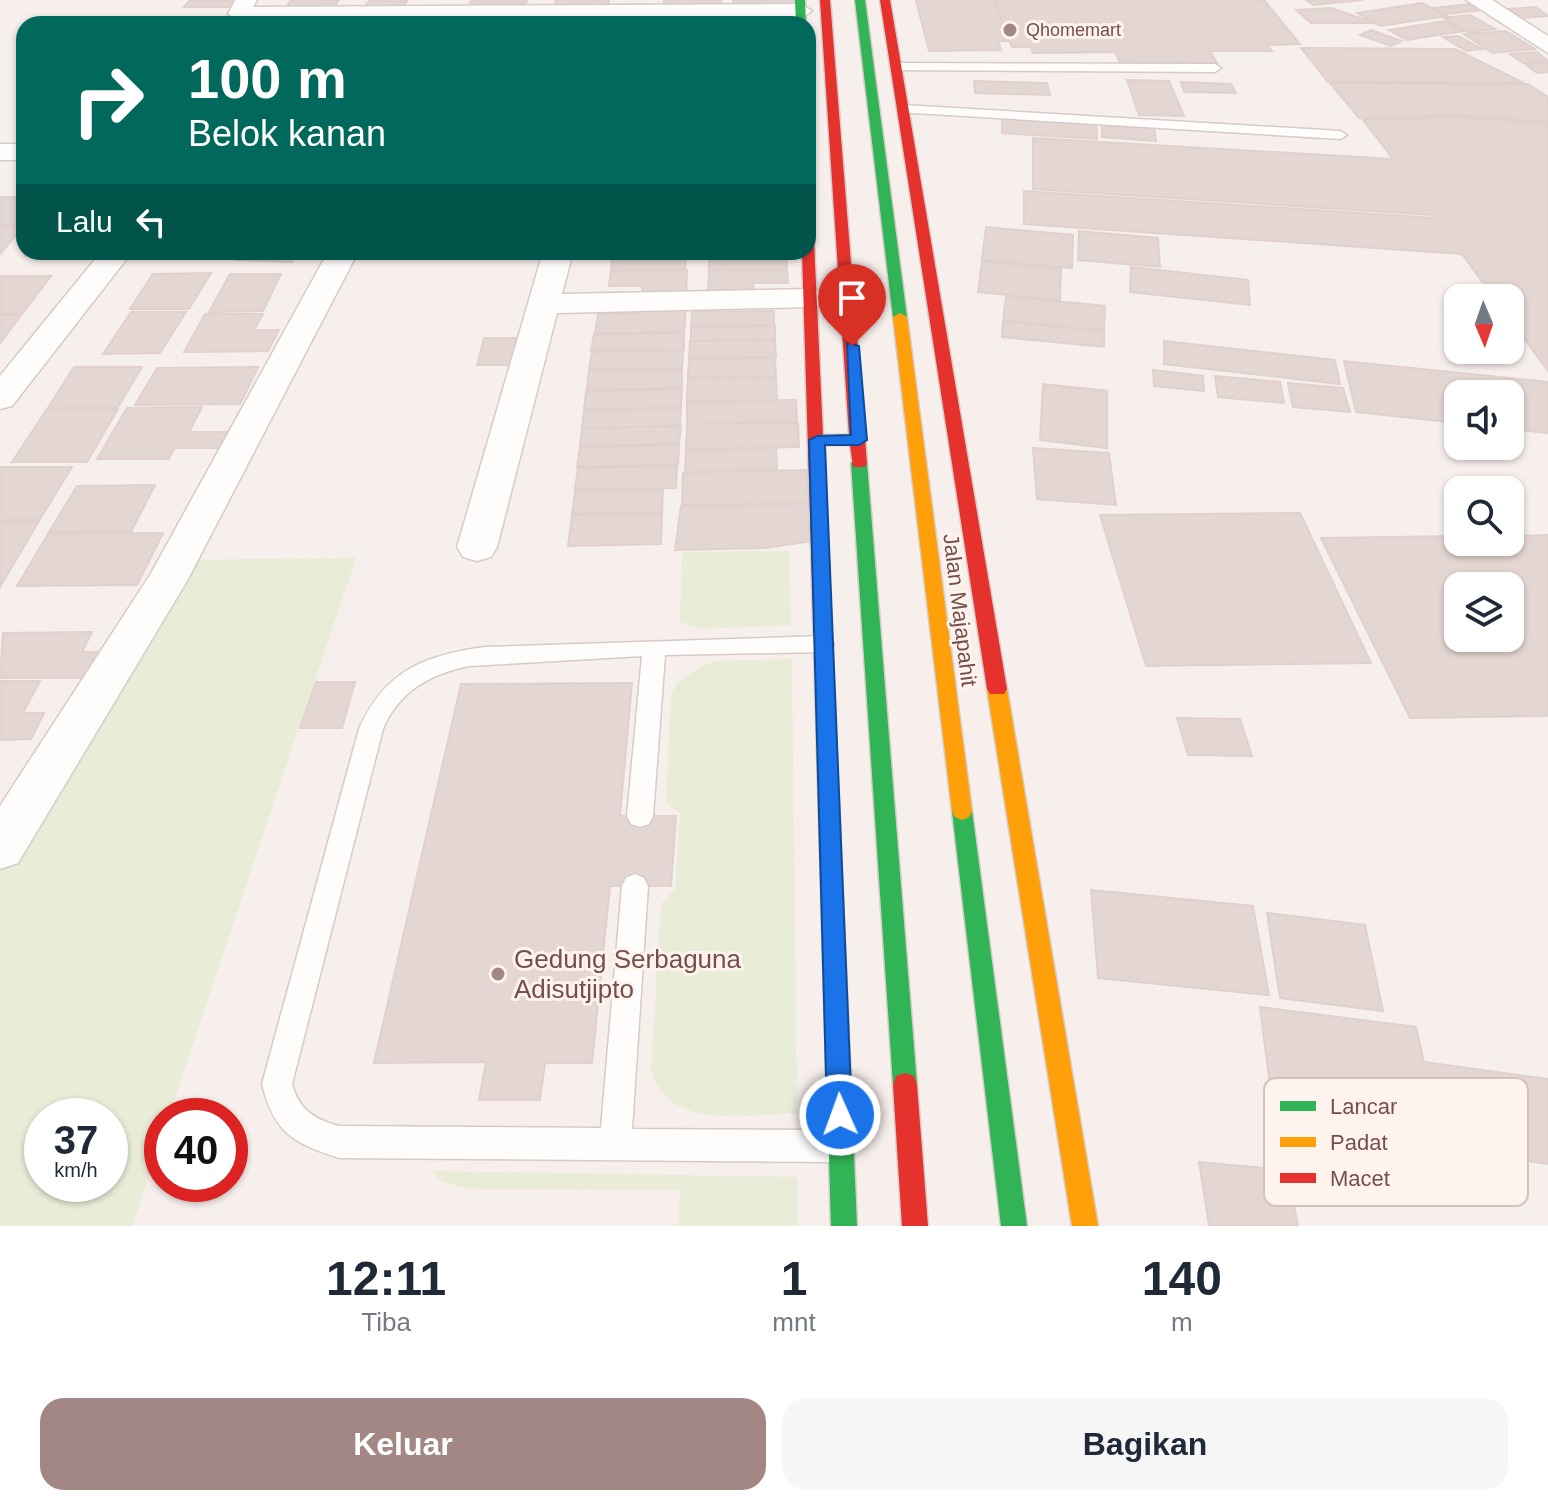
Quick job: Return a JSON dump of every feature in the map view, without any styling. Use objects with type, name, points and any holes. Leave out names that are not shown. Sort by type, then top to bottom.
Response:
[{"type":"main road","points":[[825,0],[915,1226]]},
{"type":"main road","name":"Jalan Majapahit","points":[[860,0],[1014,1226]]},
{"type":"main road","points":[[885,0],[1085,1226]]},
{"type":"main road","points":[[868,67],[896,67]]},
{"type":"main road","points":[[809,260],[844,1226]]},
{"type":"main road","points":[[817,440],[859,440]]},
{"type":"street","points":[[246,0],[239,14],[298,16]]},
{"type":"street","points":[[1477,0],[1548,46]]},
{"type":"street","points":[[396,16],[425,6],[617,12],[801,12]]},
{"type":"street","points":[[0,399],[111,260]]},
{"type":"street","points":[[0,848],[167,581],[339,260]]},
{"type":"street","points":[[477,547],[556,260]]},
{"type":"street","points":[[546,304],[810,298]]},
{"type":"lane","points":[[896,67],[1215,68]]},
{"type":"lane","points":[[903,109],[1340,135]]},
{"type":"lane","points":[[823,644],[654,647],[462,659],[421,672],[389,697],[371,729],[277,1084],[281,1106],[293,1122],[339,1142],[841,1146]]},
{"type":"lane","points":[[640,816],[654,647]]},
{"type":"lane","points":[[615,1143],[635,886]]},
{"type":"green space","points":[[789,551],[791,625],[701,629],[680,622],[682,552]]},
{"type":"green space","points":[[356,558],[175,1098],[144,1098],[144,1191],[132,1226],[0,1226],[0,860],[162,560]]},
{"type":"green space","points":[[792,659],[797,1113],[733,1116],[691,1111],[674,1103],[660,1090],[651,1070],[661,904],[675,889],[680,813],[666,804],[671,694],[678,682],[716,661]]},
{"type":"green space","points":[[431,1171],[797,1177],[798,1226],[678,1226],[680,1190],[469,1189],[443,1182]]},
{"type":"building","points":[[190,0],[240,0],[235,7],[184,7]]},
{"type":"building","points":[[291,0],[339,0],[334,7],[286,7]]},
{"type":"building","points":[[472,0],[527,0],[526,3],[470,3]]},
{"type":"building","points":[[556,0],[609,0],[607,7],[554,7]]},
{"type":"building","points":[[664,0],[721,0],[721,7],[663,8]]},
{"type":"building","points":[[733,0],[799,0],[800,6],[748,7],[748,4],[733,4]]},
{"type":"building","points":[[916,0],[994,0],[1010,41],[998,41],[1001,50],[929,51]]},
{"type":"building","points":[[994,0],[1264,0],[1300,44],[1267,45],[1272,51],[1210,51],[1217,63],[1120,63],[1115,52],[1033,53],[1031,47],[1012,47]]},
{"type":"building","points":[[1306,0],[1363,0],[1313,5]]},
{"type":"building","points":[[369,1],[407,1],[403,8],[364,8]]},
{"type":"building","points":[[1422,3],[1447,16],[1380,26],[1357,13]]},
{"type":"building","points":[[1471,4],[1482,10],[1445,14],[1434,8]]},
{"type":"building","points":[[1536,7],[1548,16],[1522,18],[1508,9]]},
{"type":"building","points":[[1331,8],[1374,23],[1311,23],[1296,10]]},
{"type":"building","points":[[1470,15],[1495,29],[1468,32],[1444,18]]},
{"type":"building","points":[[1445,21],[1464,31],[1407,40],[1389,30]]},
{"type":"building","points":[[1371,30],[1402,41],[1391,46],[1360,35]]},
{"type":"building","points":[[1506,31],[1535,49],[1492,53],[1464,34]]},
{"type":"building","points":[[1459,36],[1482,49],[1466,51],[1443,37]]},
{"type":"building","points":[[1301,48],[1455,49],[1524,83],[1328,82]]},
{"type":"building","points":[[1537,52],[1548,61],[1523,63],[1510,54]]},
{"type":"building","points":[[1548,63],[1548,72],[1537,73],[1525,64]]},
{"type":"building","points":[[1127,80],[1169,81],[1184,116],[1139,115]]},
{"type":"building","points":[[974,81],[1047,83],[1050,95],[975,93]]},
{"type":"building","points":[[1181,82],[1231,84],[1236,93],[1184,92]]},
{"type":"building","points":[[1330,83],[1528,84],[1548,97],[1548,122],[1457,115],[1359,118]]},
{"type":"building","points":[[1458,117],[1548,124],[1548,371],[1524,338],[1524,284],[1484,284],[1462,254],[1024,224],[1024,191],[1436,218],[1433,215],[1033,189],[1033,138],[1393,159],[1363,120]]},
{"type":"building","points":[[1002,118],[1096,124],[1097,139],[1002,133]]},
{"type":"building","points":[[1102,125],[1154,128],[1156,141],[1102,137]]},
{"type":"building","points":[[0,197],[16,197],[16,225],[0,225]]},
{"type":"building","points":[[0,226],[16,226],[16,235],[0,254]]},
{"type":"building","points":[[986,227],[1073,235],[1072,268],[982,260]]},
{"type":"building","points":[[1079,231],[1158,238],[1160,267],[1078,260]]},
{"type":"building","points":[[235,260],[293,260],[292,262]]},
{"type":"building","points":[[612,260],[686,260],[685,269],[611,270]]},
{"type":"building","points":[[709,260],[786,260],[787,269],[709,270]]},
{"type":"building","points":[[982,261],[1061,269],[1060,300],[978,292]]},
{"type":"building","points":[[1131,267],[1248,280],[1250,305],[1130,292]]},
{"type":"building","points":[[687,270],[686,296],[641,296],[643,286],[609,286],[611,271]]},
{"type":"building","points":[[709,270],[787,270],[788,283],[753,283],[754,296],[708,297]]},
{"type":"building","points":[[211,273],[189,309],[130,309],[153,274]]},
{"type":"building","points":[[230,274],[281,274],[263,311],[209,312]]},
{"type":"building","points":[[0,276],[51,276],[22,314],[0,314]]},
{"type":"building","points":[[1006,296],[1105,306],[1104,331],[1003,321]]},
{"type":"building","points":[[637,306],[686,306],[684,332],[595,334],[598,314],[637,313]]},
{"type":"building","points":[[774,311],[774,325],[691,327],[692,312]]},
{"type":"building","points":[[131,312],[186,312],[160,353],[103,354]]},
{"type":"building","points":[[205,314],[263,314],[254,330],[279,330],[268,351],[184,352]]},
{"type":"building","points":[[0,315],[21,315],[0,343]]},
{"type":"building","points":[[1003,321],[1104,331],[1104,347],[1002,337]]},
{"type":"building","points":[[775,326],[775,340],[691,341],[691,327]]},
{"type":"building","points":[[684,333],[684,350],[591,351],[594,334]]},
{"type":"building","points":[[484,338],[520,338],[513,365],[477,365]]},
{"type":"building","points":[[775,340],[776,357],[689,358],[690,341]]},
{"type":"building","points":[[1164,341],[1335,360],[1340,384],[1164,364]]},
{"type":"building","points":[[683,350],[682,368],[589,369],[592,352]]},
{"type":"building","points":[[775,358],[776,377],[688,378],[689,359]]},
{"type":"building","points":[[1344,361],[1548,382],[1548,433],[1524,430],[1524,380],[1444,380],[1444,421],[1356,412]]},
{"type":"building","points":[[74,367],[142,367],[118,407],[48,408]]},
{"type":"building","points":[[258,367],[240,404],[135,405],[157,368]]},
{"type":"building","points":[[682,369],[682,388],[587,390],[589,370]]},
{"type":"building","points":[[1153,370],[1203,376],[1204,391],[1154,386]]},
{"type":"building","points":[[1215,376],[1280,382],[1284,403],[1218,397]]},
{"type":"building","points":[[776,377],[777,400],[687,401],[688,378]]},
{"type":"building","points":[[1288,383],[1343,388],[1350,412],[1293,407]]},
{"type":"building","points":[[1043,384],[1107,391],[1107,448],[1040,440]]},
{"type":"building","points":[[682,389],[681,407],[584,409],[586,391]]},
{"type":"building","points":[[796,400],[797,422],[687,424],[687,402]]},
{"type":"building","points":[[202,407],[189,432],[228,432],[221,448],[174,448],[169,459],[97,459],[127,408]]},
{"type":"building","points":[[681,408],[680,426],[582,428],[584,410]]},
{"type":"building","points":[[47,409],[118,409],[87,462],[12,462]]},
{"type":"building","points":[[798,423],[799,447],[686,449],[687,424]]},
{"type":"building","points":[[681,426],[679,444],[580,446],[582,428]]},
{"type":"building","points":[[679,445],[678,465],[577,467],[580,447]]},
{"type":"building","points":[[776,448],[777,470],[685,472],[686,450]]},
{"type":"building","points":[[1033,448],[1109,453],[1116,505],[1037,499]]},
{"type":"building","points":[[677,466],[676,488],[575,489],[578,468]]},
{"type":"building","points":[[0,467],[72,467],[40,519],[0,520]]},
{"type":"building","points":[[807,470],[809,503],[682,505],[683,473]]},
{"type":"building","points":[[155,485],[131,532],[49,532],[77,486]]},
{"type":"building","points":[[663,489],[662,512],[572,514],[575,491]]},
{"type":"building","points":[[810,504],[813,541],[765,548],[675,550],[681,506]]},
{"type":"building","points":[[662,513],[661,544],[568,546],[572,515]]},
{"type":"building","points":[[1300,513],[1371,663],[1146,666],[1100,515]]},
{"type":"building","points":[[39,521],[0,587],[0,522]]},
{"type":"building","points":[[163,533],[137,585],[17,586],[48,534]]},
{"type":"building","points":[[1548,535],[1548,716],[1410,718],[1321,538],[1444,536],[1444,556],[1524,556],[1524,536]]},
{"type":"building","points":[[92,632],[82,652],[99,652],[86,678],[0,678],[3,633]]},
{"type":"building","points":[[0,681],[40,681],[23,713],[44,713],[31,739],[0,740]]},
{"type":"building","points":[[316,682],[355,682],[342,728],[300,728]]},
{"type":"building","name":"Gedung Serbaguna Adisutjipto","points":[[632,683],[620,816],[676,816],[671,886],[610,886],[592,1063],[545,1063],[540,1100],[479,1100],[486,1062],[374,1063],[461,684]]},
{"type":"building","points":[[1177,718],[1240,719],[1252,756],[1188,755]]},
{"type":"building","points":[[1091,890],[1253,906],[1269,995],[1098,978]]},
{"type":"building","points":[[1267,913],[1365,925],[1383,1011],[1280,998]]},
{"type":"building","points":[[1260,1007],[1416,1027],[1424,1062],[1548,1079],[1548,1164],[1528,1161],[1528,1078],[1269,1078]]},
{"type":"building","points":[[1199,1162],[1264,1168],[1264,1206],[1294,1206],[1298,1226],[1209,1226]]},
{"type":"traffic: fast","points":[[800,0],[801,16]]},
{"type":"traffic: fast","points":[[860,0],[900,317]]},
{"type":"traffic: fast","points":[[859,463],[905,1085]]},
{"type":"traffic: fast","points":[[823,646],[844,1226]]},
{"type":"traffic: fast","points":[[962,811],[1014,1226]]},
{"type":"traffic: slow","points":[[900,317],[962,811]]},
{"type":"traffic: slow","points":[[997,689],[1085,1226]]},
{"type":"traffic: jam","points":[[825,0],[859,463]]},
{"type":"traffic: jam","points":[[885,0],[997,689]]},
{"type":"traffic: jam","points":[[809,260],[823,646]]},
{"type":"traffic: jam","points":[[817,440],[859,440]]},
{"type":"traffic: jam","points":[[905,1085],[915,1226]]},
{"type":"place","name":"Qhomemart","points":[[1010,30]]},
{"type":"place","name":"Gedung Serbaguna Adisutjipto","points":[[498,974]]},
{"type":"route","points":[[840,1115],[817,440],[859,440],[852,346]]}]
